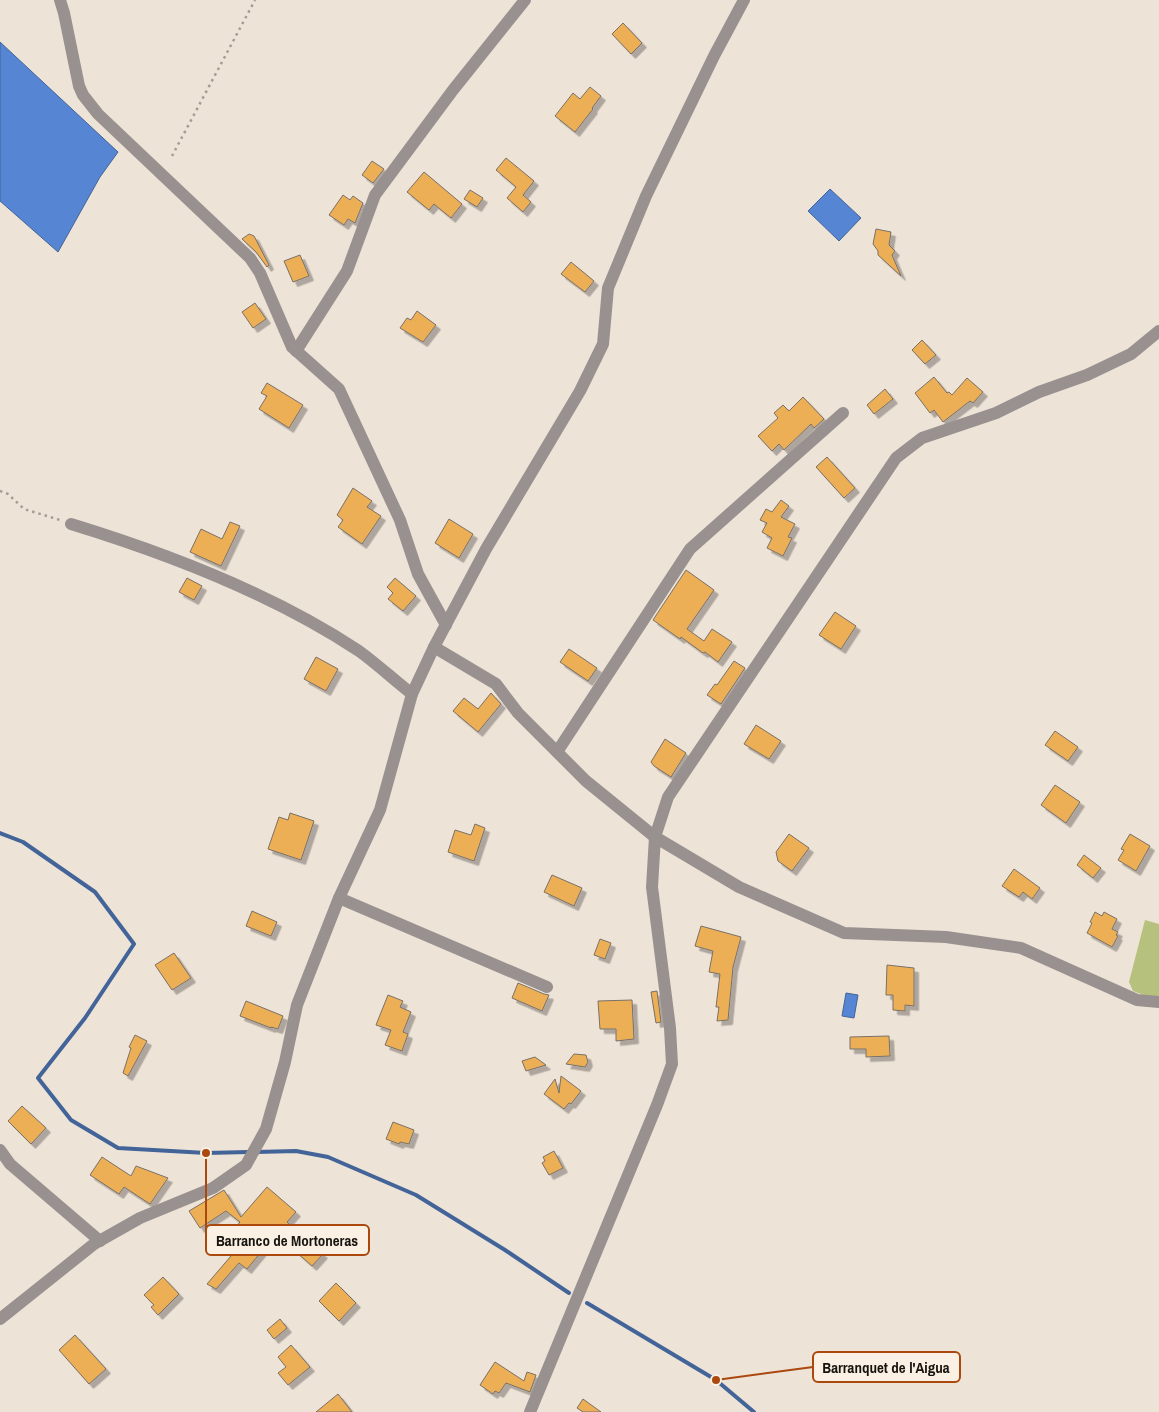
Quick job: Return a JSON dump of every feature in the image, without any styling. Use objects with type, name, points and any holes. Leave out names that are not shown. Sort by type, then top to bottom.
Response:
[{"type":"street","points":[[60,0],[80,86],[89,103],[98,114],[250,258],[260,273],[292,348],[339,389],[400,520],[418,574],[446,625]]},
{"type":"street","points":[[296,351],[347,271],[375,195],[453,90],[525,0]]},
{"type":"street","points":[[0,1319],[100,1241],[140,1218],[213,1188],[246,1164],[266,1129],[285,1062],[297,1006],[339,898],[380,810],[412,694],[434,647],[486,549],[580,391],[603,344],[608,288],[642,206],[714,56],[744,0]]},
{"type":"street","points":[[530,1412],[657,1105],[672,1064],[670,1028],[652,888],[655,837],[668,797],[896,458],[922,438],[996,413],[1039,392],[1087,375],[1131,354],[1159,331]]},
{"type":"street","points":[[557,752],[690,549],[843,413]]},
{"type":"street","points":[[71,524],[152,551],[249,591],[351,647],[373,662],[412,694]]},
{"type":"street","points":[[434,647],[496,684],[518,713],[586,780],[655,837],[738,887],[844,933],[946,937],[1021,948],[1137,1000],[1159,1002]]},
{"type":"street","points":[[339,898],[547,987]]},
{"type":"street","points":[[0,1150],[10,1164],[100,1241]]},
{"type":"path","points":[[172,156],[255,0]]},
{"type":"path","points":[[0,490],[8,494],[24,509],[71,524]]},
{"type":"green space","points":[[1145,920],[1159,924],[1159,998],[1133,991],[1129,982]]},
{"type":"water","points":[[0,42],[118,152],[100,177],[58,252],[0,201]]},
{"type":"water","points":[[830,189],[861,218],[839,241],[808,211]]},
{"type":"water","points":[[846,993],[858,995],[854,1018],[842,1016]]},
{"type":"building","points":[[623,23],[642,43],[631,54],[612,34]]},
{"type":"building","points":[[590,87],[601,96],[575,132],[555,116],[573,93],[580,99]]},
{"type":"building","points":[[506,158],[534,181],[523,195],[531,202],[523,212],[507,198],[516,187],[496,170]]},
{"type":"building","points":[[372,161],[384,169],[373,183],[362,175]]},
{"type":"building","points":[[424,172],[462,204],[451,218],[434,204],[429,210],[407,192]]},
{"type":"building","points":[[470,190],[483,198],[477,207],[464,199]]},
{"type":"building","points":[[343,195],[350,200],[353,196],[363,203],[355,223],[348,219],[344,225],[329,215]]},
{"type":"building","points":[[876,229],[891,232],[889,245],[895,251],[892,255],[901,276],[878,255],[878,251],[873,244]]},
{"type":"building","points":[[249,234],[254,236],[269,265],[267,267],[256,252],[242,239]]},
{"type":"building","points":[[300,255],[309,276],[293,282],[284,261]]},
{"type":"building","points":[[571,262],[594,281],[585,292],[561,274]]},
{"type":"building","points":[[255,303],[266,319],[253,328],[242,312]]},
{"type":"building","points":[[417,311],[436,325],[423,342],[400,328],[407,318],[411,320]]},
{"type":"building","points":[[922,340],[936,355],[925,364],[912,350]]},
{"type":"building","points":[[934,377],[947,393],[949,392],[952,395],[967,378],[983,392],[973,403],[970,401],[943,422],[934,410],[930,413],[915,393]]},
{"type":"building","points":[[267,383],[303,405],[289,428],[259,409],[267,396],[261,393]]},
{"type":"building","points":[[885,389],[893,399],[874,414],[867,405]]},
{"type":"building","points":[[803,397],[824,419],[814,428],[811,424],[784,450],[779,444],[772,451],[758,436],[778,418],[774,413],[783,405],[789,411]]},
{"type":"building","points":[[827,457],[855,488],[844,498],[816,467]]},
{"type":"building","points":[[353,488],[372,501],[367,507],[381,516],[362,544],[338,527],[343,520],[337,515]]},
{"type":"building","points":[[781,500],[789,506],[781,517],[795,524],[788,537],[792,538],[783,556],[767,548],[772,538],[762,532],[767,523],[760,520],[766,509],[772,512]]},
{"type":"building","points":[[449,519],[473,534],[459,558],[435,543]]},
{"type":"building","points":[[230,522],[240,526],[221,566],[190,552],[201,529],[222,539]]},
{"type":"building","points":[[686,570],[714,590],[687,629],[704,641],[712,629],[732,642],[718,662],[653,620]]},
{"type":"building","points":[[187,578],[202,586],[194,600],[179,592]]},
{"type":"building","points":[[395,578],[416,596],[403,611],[388,599],[393,593],[387,587]]},
{"type":"building","points":[[835,612],[856,626],[841,649],[819,635]]},
{"type":"building","points":[[569,649],[597,668],[588,681],[560,662]]},
{"type":"building","points":[[316,657],[338,669],[326,691],[304,679]]},
{"type":"building","points":[[734,661],[745,668],[721,704],[707,695],[715,684],[717,685]]},
{"type":"building","points":[[491,693],[501,704],[478,732],[453,711],[464,698],[478,709]]},
{"type":"building","points":[[756,725],[781,741],[769,759],[744,744]]},
{"type":"building","points":[[1055,731],[1078,747],[1068,761],[1045,745]]},
{"type":"building","points":[[665,739],[686,753],[671,777],[651,762]]},
{"type":"building","points":[[1055,785],[1080,802],[1066,823],[1041,805]]},
{"type":"building","points":[[290,813],[314,821],[301,860],[268,849],[279,817],[288,820]]},
{"type":"building","points":[[475,824],[485,828],[474,861],[448,852],[455,830],[471,835]]},
{"type":"building","points":[[789,834],[809,848],[792,871],[778,861],[776,852]]},
{"type":"building","points":[[1130,834],[1150,846],[1136,871],[1118,860],[1124,850],[1121,849]]},
{"type":"building","points":[[1084,855],[1101,868],[1093,878],[1077,865]]},
{"type":"building","points":[[1014,869],[1040,888],[1032,899],[1023,892],[1019,897],[1002,886]]},
{"type":"building","points":[[552,875],[582,888],[574,906],[544,892]]},
{"type":"building","points":[[252,911],[277,922],[271,936],[246,926]]},
{"type":"building","points":[[1095,912],[1102,916],[1104,912],[1117,919],[1112,929],[1118,932],[1116,935],[1118,936],[1112,947],[1087,933]]},
{"type":"building","points":[[701,926],[741,937],[733,967],[728,1020],[717,1021],[719,1007],[716,1007],[720,974],[709,972],[713,951],[695,946]]},
{"type":"building","points":[[600,939],[611,943],[605,959],[594,955]]},
{"type":"building","points":[[174,953],[191,978],[172,990],[155,965]]},
{"type":"building","points":[[887,965],[914,968],[914,1006],[905,1005],[905,1011],[893,1010],[893,995],[886,995]]},
{"type":"building","points":[[518,983],[549,995],[542,1011],[512,998]]},
{"type":"building","points":[[657,991],[661,1022],[656,1023],[651,992]]},
{"type":"building","points":[[388,995],[403,1001],[400,1007],[411,1012],[403,1032],[408,1034],[402,1051],[385,1045],[391,1030],[376,1025]]},
{"type":"building","points":[[632,1000],[634,1039],[616,1041],[616,1029],[600,1029],[598,1001]]},
{"type":"building","points":[[246,1001],[283,1016],[278,1029],[240,1016]]},
{"type":"building","points":[[135,1035],[147,1041],[128,1076],[123,1073],[131,1048],[129,1047]]},
{"type":"building","points":[[889,1036],[890,1056],[866,1057],[866,1049],[850,1049],[850,1037]]},
{"type":"building","points":[[574,1054],[586,1055],[588,1062],[585,1067],[566,1064]]},
{"type":"building","points":[[535,1057],[546,1065],[526,1071],[522,1061]]},
{"type":"building","points":[[561,1076],[581,1091],[571,1104],[569,1103],[564,1109],[544,1094],[555,1079],[559,1093]]},
{"type":"building","points":[[22,1106],[46,1128],[31,1144],[8,1121]]},
{"type":"building","points":[[393,1122],[414,1130],[409,1144],[400,1142],[399,1144],[386,1139]]},
{"type":"building","points":[[554,1151],[563,1168],[549,1175],[542,1163],[545,1161],[543,1157]]},
{"type":"building","points":[[102,1157],[131,1176],[136,1166],[168,1178],[150,1204],[124,1187],[119,1194],[90,1175]]},
{"type":"building","points":[[267,1187],[296,1212],[287,1222],[323,1254],[312,1266],[276,1234],[247,1269],[239,1263],[216,1289],[207,1284],[231,1256],[220,1246],[240,1222],[226,1211],[200,1228],[189,1211],[224,1190],[241,1217]]},
{"type":"building","points":[[163,1277],[179,1294],[158,1315],[151,1307],[154,1305],[144,1295]]},
{"type":"building","points":[[336,1283],[356,1303],[339,1321],[319,1301]]},
{"type":"building","points":[[280,1319],[287,1328],[274,1339],[267,1330]]},
{"type":"building","points":[[75,1335],[106,1369],[89,1384],[59,1350]]},
{"type":"building","points":[[291,1345],[310,1367],[288,1385],[278,1373],[286,1367],[278,1357]]},
{"type":"building","points":[[495,1362],[524,1381],[527,1372],[536,1375],[530,1392],[506,1383],[499,1393],[495,1391],[493,1394],[480,1385]]},
{"type":"building","points":[[338,1394],[352,1412],[316,1412]]},
{"type":"building","points":[[583,1399],[601,1412],[583,1412],[577,1408]]},
{"type":"waterway","points":[[0,833],[23,842],[95,892],[134,944],[85,1018],[38,1078],[71,1120],[118,1148],[206,1153],[249,1152]]},
{"type":"waterway","points":[[256,1152],[296,1151],[328,1157],[416,1195],[505,1250],[569,1293]]},
{"type":"waterway","points":[[587,1303],[716,1380],[754,1412]]},
{"type":"place","name":"Barranco de Mortoneras","points":[[206,1153]]},
{"type":"place","name":"Barranquet de l'Aigua","points":[[716,1380]]}]
